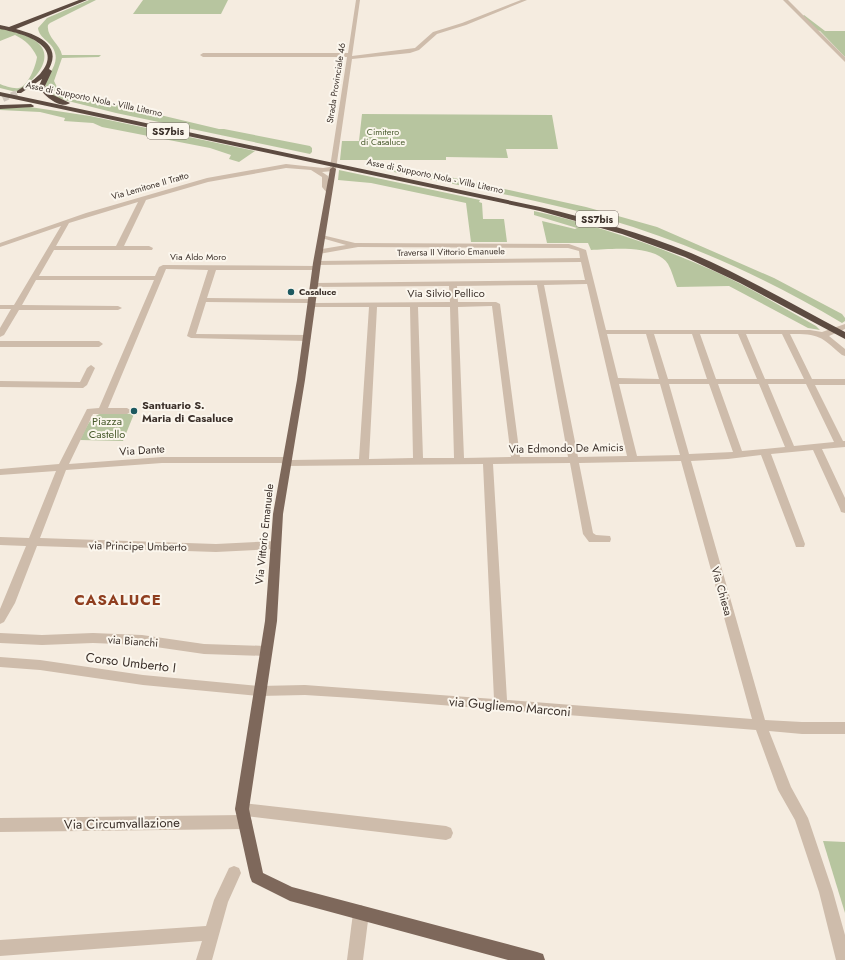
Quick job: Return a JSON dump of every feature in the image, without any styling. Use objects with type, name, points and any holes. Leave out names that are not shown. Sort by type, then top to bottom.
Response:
[{"type":"highway","points":[[17,19],[40,13],[76,0]]},
{"type":"highway","points":[[0,33],[76,0]]},
{"type":"highway","points":[[0,29],[28,21],[84,0]]},
{"type":"highway","points":[[68,6],[67,8],[49,16],[37,27],[51,54],[48,72],[42,86],[45,92],[53,98],[84,110]]},
{"type":"highway","points":[[0,29],[28,34],[46,45]]},
{"type":"highway","points":[[19,92],[40,77],[49,66]]},
{"type":"highway","name":"Asse di Supporto Nola - Villa Literno","points":[[0,91],[312,162],[350,167],[540,209],[607,226],[672,249],[707,264],[824,322],[845,336]]},
{"type":"highway","name":"Asse di Supporto Nola - Villa Literno","points":[[1,98],[84,110]]},
{"type":"highway","points":[[0,107],[38,107],[84,110]]},
{"type":"highway","name":"Asse di Supporto Nola - Villa Literno","points":[[824,322],[845,329]]},
{"type":"main road","name":"Via Vittorio Emanuele","points":[[333,169],[278,514],[271,621],[259,691],[243,815],[257,878],[290,894],[361,913]]},
{"type":"main road","points":[[361,913],[495,954],[537,960]]},
{"type":"street","name":"Strada Provinciale 46","points":[[333,169],[358,0]]},
{"type":"street","points":[[203,55],[349,56],[410,51],[417,48],[435,33],[464,24],[525,0]]},
{"type":"street","points":[[786,0],[845,60]]},
{"type":"street","points":[[312,162],[326,166],[334,158]]},
{"type":"street","points":[[312,162],[324,176],[325,187],[329,192]]},
{"type":"street","name":"Via Lemitone II Tratto","points":[[0,246],[67,220],[207,180],[312,162],[323,170],[333,169]]},
{"type":"street","points":[[119,248],[143,198]]},
{"type":"street","points":[[0,335],[67,220]]},
{"type":"street","points":[[322,237],[358,245]]},
{"type":"street","points":[[319,252],[358,245],[569,246],[582,250],[633,459]]},
{"type":"street","points":[[51,248],[148,248]]},
{"type":"street","name":"Traversa II Vittorio Emanuele","points":[[317,266],[584,260]]},
{"type":"street","name":"Via Aldo Moro","points":[[102,411],[162,267],[317,266]]},
{"type":"street","points":[[213,267],[191,336],[307,338]]},
{"type":"street","points":[[34,278],[158,278]]},
{"type":"street","points":[[540,282],[588,534],[593,539],[606,539]]},
{"type":"street","points":[[314,285],[590,282]]},
{"type":"street","points":[[453,283],[459,461]]},
{"type":"street","name":"Via Silvio Pellico","points":[[203,300],[373,305],[496,304],[516,460]]},
{"type":"street","points":[[364,462],[373,305]]},
{"type":"street","points":[[414,305],[418,462]]},
{"type":"street","points":[[0,307],[118,308]]},
{"type":"street","points":[[823,335],[845,326]]},
{"type":"street","points":[[601,332],[810,332],[823,335],[845,353]]},
{"type":"street","name":"Via Chiesa","points":[[649,332],[760,725],[785,790],[800,818],[826,892],[844,960]]},
{"type":"street","points":[[695,332],[739,455]]},
{"type":"street","points":[[741,332],[791,448]]},
{"type":"street","points":[[785,332],[842,445]]},
{"type":"street","points":[[0,344],[99,344]]},
{"type":"street","points":[[0,384],[83,385],[91,368]]},
{"type":"street","points":[[613,381],[845,382]]},
{"type":"street","points":[[0,619],[8,603],[62,468],[90,411],[128,411]]},
{"type":"street","name":"Via Edmondo De Amicis","points":[[286,462],[418,462],[684,458],[739,455],[791,448],[842,445]]},
{"type":"street","points":[[816,447],[845,509]]},
{"type":"street","points":[[766,452],[800,544]]},
{"type":"street","name":"Via Dante","points":[[0,472],[162,460],[286,462]]},
{"type":"street","points":[[488,461],[501,705]]},
{"type":"street","name":"via Principe Umberto","points":[[0,541],[216,548],[276,545]]},
{"type":"street","name":"via Bianchi","points":[[0,638],[42,640],[93,638],[135,640],[204,649],[266,651]]},
{"type":"street","name":"Corso Umberto I","points":[[0,662],[40,665],[143,680],[259,691]]},
{"type":"street","name":"via Gugliemo Marconi","points":[[259,691],[305,690],[337,692],[760,725],[845,728]]},
{"type":"street","name":"Via Circumvallazione","points":[[0,825],[243,815],[446,833]]},
{"type":"street","points":[[204,960],[221,900],[234,873]]},
{"type":"street","points":[[355,960],[361,913]]},
{"type":"street","points":[[0,948],[211,933]]},
{"type":"green space","points":[[89,0],[96,0],[50,23],[48,25],[48,29],[62,55],[101,55],[99,57],[62,58],[54,81],[57,87],[76,95],[219,129],[310,146],[312,148],[312,152],[310,154],[116,113],[55,97],[45,88],[56,57],[54,49],[41,35],[38,28],[47,18]]},
{"type":"green space","points":[[143,0],[228,0],[221,14],[133,14]]},
{"type":"green space","points":[[804,15],[825,31],[845,31],[845,57],[820,31],[816,30],[803,16]]},
{"type":"green space","points":[[0,28],[21,34],[36,41],[42,48],[44,55],[43,64],[39,72],[25,86],[16,92],[0,88],[0,84],[19,88],[25,84],[31,75],[37,57],[28,44],[15,35],[0,41]]},
{"type":"green space","points":[[30,107],[90,116],[255,151],[239,162],[229,159],[231,155],[210,148],[102,127],[93,123],[64,121],[65,118],[40,112],[0,110],[0,108]]},
{"type":"green space","name":"Cimitero di Casaluce","points":[[362,114],[552,115],[558,149],[506,149],[508,158],[446,157],[446,160],[340,160],[342,141],[359,141]]},
{"type":"green space","points":[[403,169],[436,174],[586,207],[657,227],[774,278],[842,314],[845,321],[842,323],[757,277],[668,239],[607,219],[553,205],[389,171]]},
{"type":"green space","points":[[339,170],[480,200],[479,202],[482,203],[483,219],[504,219],[507,242],[471,242],[466,203],[371,183],[338,180]]},
{"type":"green space","points":[[534,211],[626,236],[714,271],[753,290],[816,326],[820,330],[808,328],[729,286],[677,287],[668,264],[662,258],[653,253],[632,249],[591,250],[588,243],[547,243],[542,221],[575,229],[577,228],[534,215]]},
{"type":"green space","name":"Piazza Castello","points":[[103,413],[134,414],[123,441],[80,440],[91,420]]},
{"type":"green space","points":[[823,841],[845,842],[845,913]]},
{"type":"tunnel","points":[[3,99],[19,92]]},
{"type":"place","name":"Casaluce","points":[[291,292]]},
{"type":"place","name":"Santuario S. Maria di Casaluce","points":[[134,411]]},
{"type":"district","name":"CASALUCE","points":[[118,600]]}]
